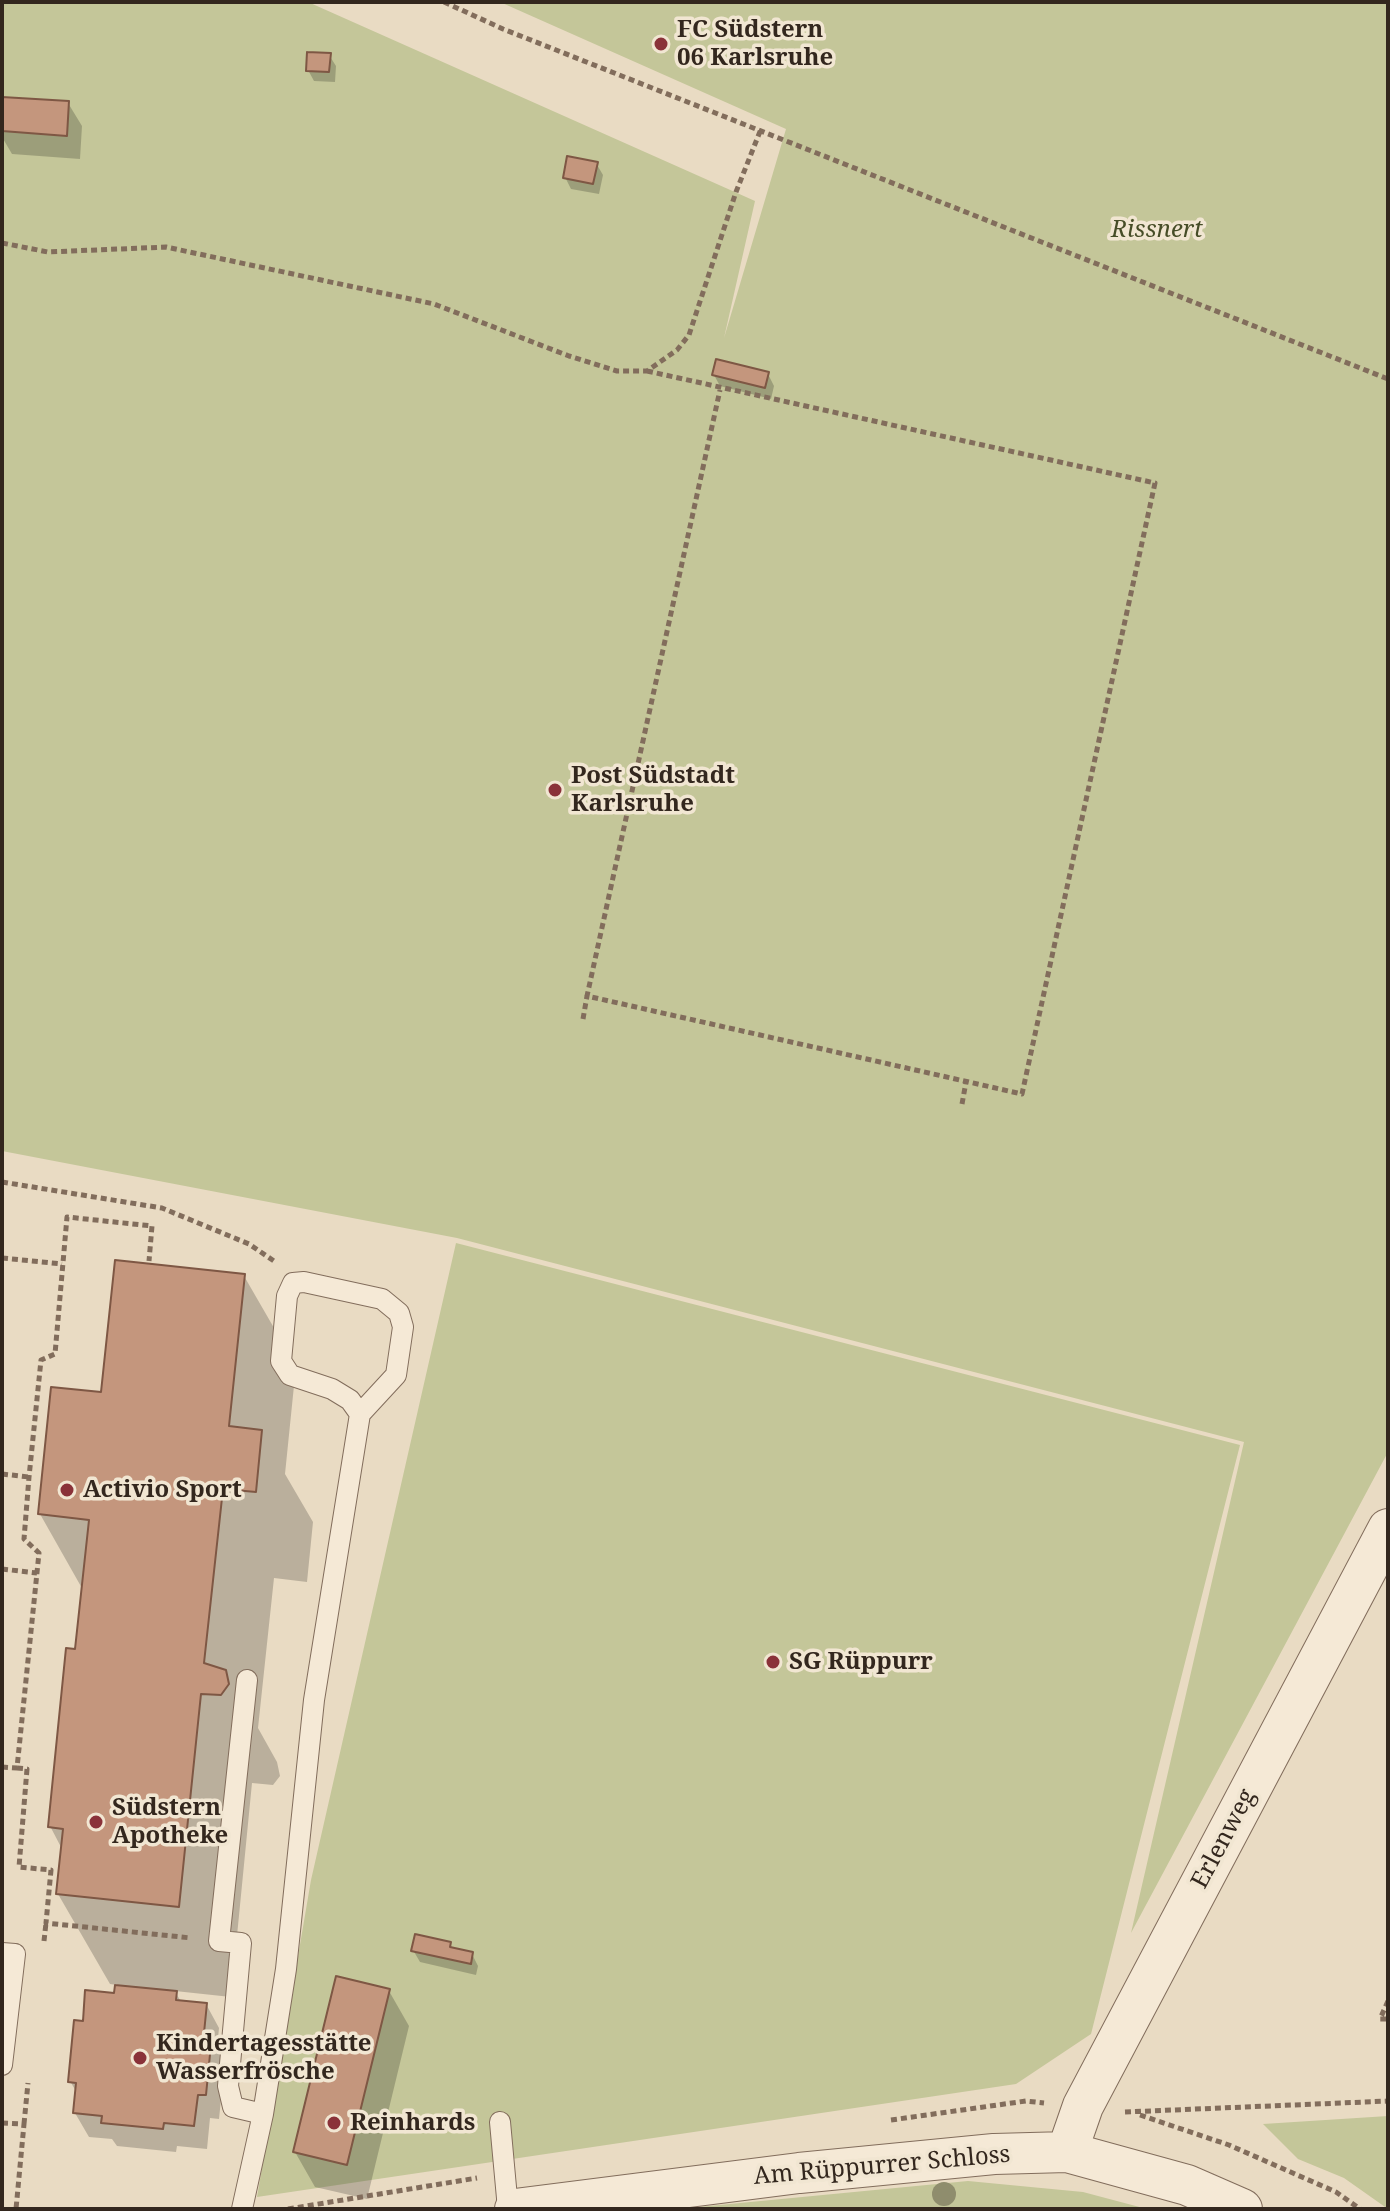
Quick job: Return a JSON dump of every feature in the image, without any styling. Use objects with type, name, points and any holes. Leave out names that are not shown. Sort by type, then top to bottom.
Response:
[{"type":"street","name":"Erlenweg","points":[[1067,2152],[1083,2106],[1388,1529]]},
{"type":"street","name":"Am Rüppurrer Schloss","points":[[515,2209],[600,2203],[994,2154],[1067,2152],[1187,2185],[1242,2209]]},
{"type":"lane","points":[[242,2209],[263,2114],[286,1969],[314,1700],[360,1414],[396,1375],[403,1327],[399,1313],[382,1299],[304,1282],[293,1283],[287,1296],[281,1361],[290,1375],[332,1389],[350,1400],[360,1414]]},
{"type":"lane","points":[[247,1680],[219,1941],[241,1943],[228,2086],[233,2107],[263,2114]]},
{"type":"lane","points":[[2,1953],[15,1954],[2,2065]]},
{"type":"lane","points":[[500,2122],[508,2209]]},
{"type":"path","points":[[444,2],[1388,379]]},
{"type":"path","points":[[647,371],[677,350],[689,335],[736,192],[761,129]]},
{"type":"path","points":[[2,243],[48,252],[166,247],[434,304],[569,356],[617,371],[647,371],[720,390],[1155,483],[1022,1094],[587,996]]},
{"type":"path","points":[[583,1019],[720,390]]},
{"type":"path","points":[[962,1104],[966,1082]]},
{"type":"path","points":[[2,1182],[162,1208],[249,1244],[304,1282]]},
{"type":"path","points":[[17,1768],[39,1553],[24,1539],[29,1477],[41,1360],[55,1354],[67,1217],[152,1226],[149,1261]]},
{"type":"path","points":[[2,1258],[62,1264]]},
{"type":"path","points":[[2,1474],[29,1477]]},
{"type":"path","points":[[2,1569],[37,1573]]},
{"type":"path","points":[[2,1767],[27,1769],[19,1867],[51,1870],[46,1923],[219,1941]]},
{"type":"path","points":[[1388,2001],[1380,2019],[1388,2019]]},
{"type":"path","points":[[16,2209],[28,2090]]},
{"type":"path","points":[[1360,2209],[1336,2192],[1229,2145],[1135,2113],[1388,2101]]},
{"type":"path","points":[[2,2123],[24,2124]]},
{"type":"green space","name":"Post Südstadt Karlsruhe","points":[[2,2],[308,2],[755,201],[724,338],[786,129],[500,2],[1388,2],[1388,1452],[1131,1933],[1244,1442],[457,1238],[2,1151]]},
{"type":"green space","name":"SG Rüppurr","points":[[456,1243],[1240,1445],[1091,2034],[1016,2084],[257,2197],[311,1880]]},
{"type":"green space","points":[[1388,2116],[1388,2209],[1344,2178],[1298,2159],[1263,2124]]},
{"type":"green space","points":[[968,2181],[1083,2192],[1147,2209],[678,2209]]},
{"type":"building","points":[[307,52],[331,53],[329,72],[306,71]]},
{"type":"building","points":[[2,97],[69,101],[67,136],[2,131]]},
{"type":"building","points":[[567,156],[598,162],[593,184],[563,178]]},
{"type":"building","points":[[716,359],[769,372],[765,388],[712,375]]},
{"type":"building","points":[[115,1260],[245,1274],[229,1426],[262,1430],[256,1492],[223,1489],[204,1663],[226,1670],[229,1684],[221,1695],[201,1694],[179,1907],[56,1894],[63,1829],[48,1827],[66,1648],[75,1649],[89,1520],[38,1514],[51,1387],[101,1392]]},
{"type":"building","points":[[415,1934],[451,1942],[450,1947],[473,1952],[471,1964],[411,1951]]},
{"type":"building","points":[[336,1976],[390,1989],[347,2165],[293,2152]]},
{"type":"building","name":"Kindertagesstätte Wasserfrösche","points":[[115,1985],[177,1991],[176,2000],[207,2003],[204,2033],[212,2034],[206,2095],[198,2095],[194,2126],[164,2123],[163,2129],[101,2123],[102,2116],[73,2113],[76,2083],[68,2082],[74,2020],[83,2021],[85,1990],[114,1993]]},
{"type":"place","name":"FC Südstern 06 Karlsruhe","points":[[661,44]]},
{"type":"place","name":"Post Südstadt Karlsruhe","points":[[555,790]]},
{"type":"place","name":"Activio Sport","points":[[67,1490]]},
{"type":"place","name":"SG Rüppurr","points":[[773,1662]]},
{"type":"place","name":"Südstern Apotheke","points":[[96,1822]]},
{"type":"place","name":"Kindertagesstätte Wasserfrösche","points":[[140,2058]]},
{"type":"place","name":"Reinhards","points":[[334,2123]]},
{"type":"park label","name":"Rissnert","points":[[1157,230]]}]
